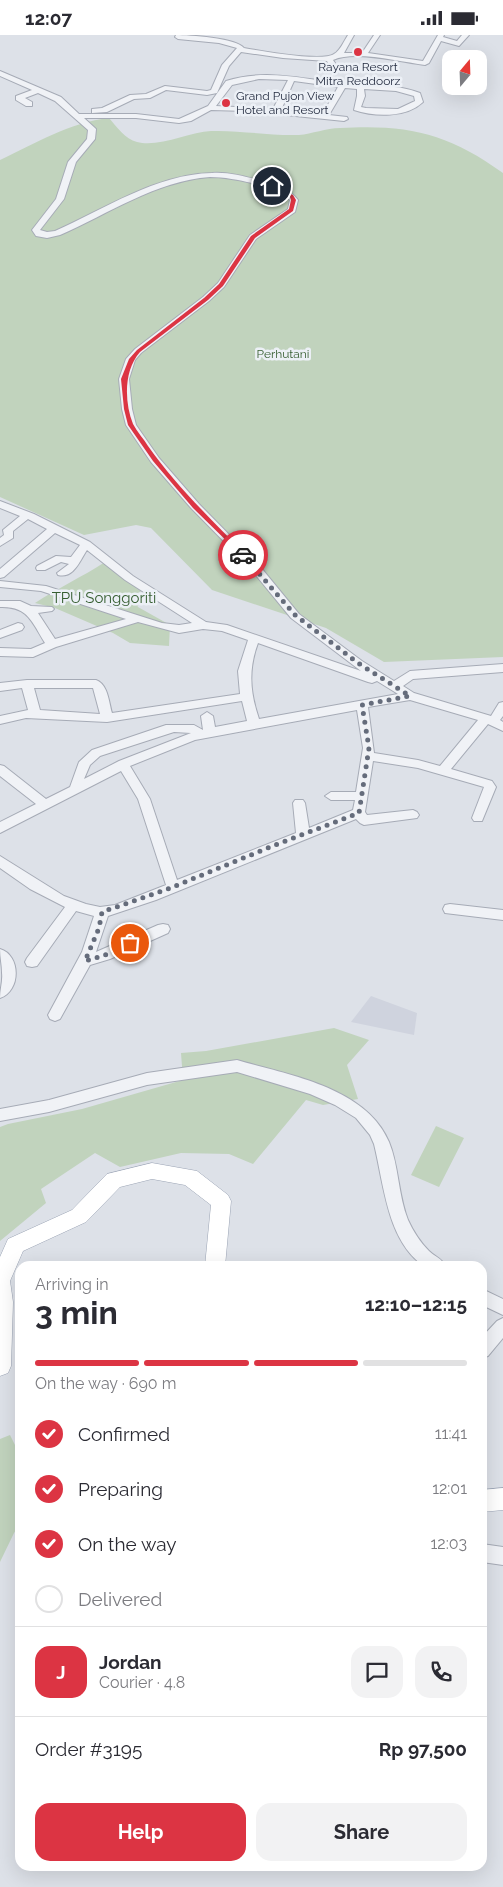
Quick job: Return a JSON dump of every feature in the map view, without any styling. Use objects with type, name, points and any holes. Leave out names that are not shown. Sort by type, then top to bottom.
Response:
[{"type":"main road","points":[[0,1367],[3,1302],[0,1281],[15,1245],[79,1216],[114,1180],[152,1171],[190,1177],[221,1201],[215,1261]]},
{"type":"main road","points":[[487,1501],[503,1499]]},
{"type":"street","points":[[339,55],[351,35]]},
{"type":"street","points":[[364,55],[377,35]]},
{"type":"street","points":[[177,38],[218,41],[240,46],[240,49],[283,56],[329,59],[339,55],[364,55],[425,63],[440,37],[459,44],[466,35]]},
{"type":"street","points":[[76,115],[104,109],[133,97],[147,96],[165,88],[207,93],[214,91],[226,65],[240,49]]},
{"type":"street","points":[[329,59],[336,69]]},
{"type":"street","points":[[0,73],[58,99],[92,129],[92,136],[72,162],[60,199],[36,229],[39,234],[57,233],[128,199],[198,177],[223,176],[243,179],[281,190],[292,196],[294,200],[292,210],[253,237],[221,285],[206,299],[138,351],[131,359],[124,379],[126,409],[131,425],[155,460],[195,506],[254,566],[295,615],[337,648],[410,696],[494,722]]},
{"type":"street","points":[[211,108],[229,83],[263,77],[292,78],[342,86],[388,88],[408,91],[417,95],[419,102],[413,106],[395,111],[359,109],[357,108],[362,93],[360,87]]},
{"type":"street","points":[[276,112],[292,78]]},
{"type":"street","points":[[325,116],[342,86]]},
{"type":"street","points":[[29,104],[19,98],[38,90]]},
{"type":"street","points":[[76,115],[136,117],[166,125],[182,126],[197,120],[203,110],[211,108],[344,119]]},
{"type":"street","points":[[0,504],[86,544],[130,578],[203,625]]},
{"type":"street","points":[[0,543],[9,536],[8,530],[11,526],[27,515]]},
{"type":"street","points":[[0,575],[53,529]]},
{"type":"street","points":[[62,573],[74,565],[74,561],[86,544]]},
{"type":"street","points":[[40,569],[60,558],[74,561]]},
{"type":"street","points":[[0,583],[42,588],[137,619],[179,629],[203,625],[223,629],[392,685],[410,675],[503,668]]},
{"type":"street","points":[[0,604],[18,603],[30,611],[52,644]]},
{"type":"street","points":[[30,611],[48,609]]},
{"type":"street","points":[[0,652],[33,653],[52,644],[137,619]]},
{"type":"street","points":[[0,634],[18,627]]},
{"type":"street","points":[[254,638],[242,670],[245,697],[254,723]]},
{"type":"street","points":[[0,657],[21,653]]},
{"type":"street","points":[[0,687],[27,684],[96,684],[99,687],[107,718]]},
{"type":"street","points":[[27,684],[35,714]]},
{"type":"street","points":[[0,828],[123,764],[204,734],[254,723],[410,696]]},
{"type":"street","points":[[0,719],[35,714],[107,718],[245,697]]},
{"type":"street","points":[[362,705],[369,748],[359,813],[364,820],[414,815]]},
{"type":"street","points":[[443,770],[494,722],[503,706]]},
{"type":"street","points":[[204,734],[207,716]]},
{"type":"street","points":[[76,787],[82,767],[87,759],[101,751],[121,746],[144,735],[176,727],[194,729],[204,734]]},
{"type":"street","points":[[368,756],[443,770],[488,784],[490,787],[478,819]]},
{"type":"street","points":[[123,764],[144,799],[173,887]]},
{"type":"street","points":[[0,769],[44,804]]},
{"type":"street","points":[[331,796],[362,796]]},
{"type":"street","points":[[298,803],[303,834]]},
{"type":"street","points":[[0,861],[48,895],[73,906],[102,912],[173,887],[359,813]]},
{"type":"street","points":[[32,962],[73,906]]},
{"type":"street","points":[[450,909],[503,915]]},
{"type":"street","points":[[55,1015],[85,961],[99,928],[102,912]]},
{"type":"street","points":[[85,961],[105,955],[162,929]]},
{"type":"street","points":[[0,954],[10,966],[9,979],[0,992]]},
{"type":"street","points":[[0,1115],[49,1106],[147,1079],[237,1066],[314,1089],[340,1101],[361,1114],[376,1131],[382,1144],[399,1217],[409,1239],[430,1261]]},
{"type":"street","points":[[487,1298],[503,1307]]},
{"type":"street","points":[[487,1345],[503,1327]]},
{"type":"street","points":[[487,1554],[503,1556]]},
{"type":"shaded area","points":[[371,996],[417,1013],[414,1035],[351,1022]]},
{"type":"green space","name":"Perhutani","points":[[109,118],[129,138],[145,143],[154,143],[211,131],[299,135],[340,128],[364,127],[407,130],[445,140],[483,159],[503,173],[503,657],[384,662],[326,628],[212,590],[151,528],[136,525],[84,535],[0,497],[0,160],[67,129],[95,120]]},
{"type":"green space","name":"TPU Songgoriti","points":[[105,562],[144,590],[133,595],[138,607],[170,625],[169,646],[130,643],[113,633],[55,608],[35,603]]},
{"type":"green space","points":[[334,1028],[369,1040],[347,1065],[358,1099],[323,1105],[306,1100],[253,1164],[229,1154],[181,1153],[120,1167],[95,1153],[41,1189],[46,1203],[0,1241],[0,1127],[82,1109],[183,1080],[181,1053],[206,1051]]},
{"type":"green space","points":[[436,1126],[464,1138],[439,1187],[411,1175]]},
{"type":"green space","points":[[10,1435],[15,1445],[15,1532],[0,1562],[0,1439]]},
{"type":"way so far","points":[[130,943],[105,955],[85,961],[99,928],[102,912],[168,889],[359,813],[369,748],[362,705],[410,696],[358,663],[295,615],[243,555]]},
{"type":"place","name":"Rayana Resort Mitra Reddoorz","points":[[358,52]]},
{"type":"place","name":"Grand Pujon View Hotel and Resort","points":[[226,103]]},
{"type":"route","points":[[243,555],[195,506],[155,460],[131,425],[126,409],[124,379],[131,359],[138,351],[206,299],[221,285],[253,237],[292,210],[294,200],[292,196],[272,186]]}]
